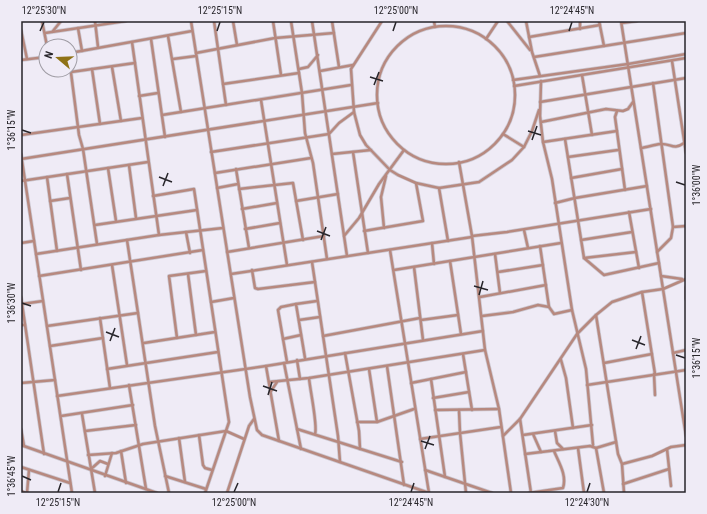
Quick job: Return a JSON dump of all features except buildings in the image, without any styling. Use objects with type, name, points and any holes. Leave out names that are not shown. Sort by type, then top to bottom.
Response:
[{"type":"street","points":[[42,21],[46,38]]},
{"type":"street","points":[[53,32],[61,21]]},
{"type":"street","points":[[95,21],[98,47]]},
{"type":"street","points":[[45,33],[126,21]]},
{"type":"street","points":[[191,21],[245,368],[258,433],[280,442],[429,493],[414,409],[390,250]]},
{"type":"street","points":[[214,21],[226,105]]},
{"type":"street","points":[[233,21],[237,45]]},
{"type":"street","points":[[273,21],[281,75]]},
{"type":"street","points":[[292,21],[302,93],[306,137],[318,197],[327,259]]},
{"type":"street","points":[[312,21],[348,256]]},
{"type":"street","points":[[332,21],[339,67]]},
{"type":"street","points":[[382,21],[352,65],[351,85],[354,112],[360,136],[390,170],[416,183],[439,188],[463,186],[479,182],[512,160],[524,147],[532,131],[540,107]]},
{"type":"street","points":[[434,21],[435,27]]},
{"type":"street","points":[[486,39],[498,21]]},
{"type":"street","points":[[507,21],[532,52]]},
{"type":"street","points":[[526,21],[532,52],[540,76]]},
{"type":"street","points":[[580,21],[580,29]]},
{"type":"street","points":[[599,21],[604,46]]},
{"type":"street","points":[[637,21],[621,22],[686,436]]},
{"type":"street","points":[[529,37],[600,25]]},
{"type":"street","points":[[435,27],[462,28],[486,39],[504,58],[513,80],[512,113],[502,134],[481,154],[459,162],[431,162],[404,150],[387,130],[380,113],[378,103],[379,79],[382,69],[390,55],[408,37],[423,30],[435,27]]},
{"type":"street","points":[[78,28],[82,51]]},
{"type":"street","points":[[21,30],[27,59]]},
{"type":"street","points":[[78,52],[192,32]]},
{"type":"street","points":[[173,59],[275,38],[334,33]]},
{"type":"street","points":[[534,57],[625,44],[686,33]]},
{"type":"street","points":[[168,36],[181,112]]},
{"type":"street","points":[[150,39],[164,137]]},
{"type":"street","points":[[132,42],[159,234]]},
{"type":"street","points":[[513,80],[628,64],[686,54]]},
{"type":"street","points":[[299,69],[308,67],[318,55]]},
{"type":"street","points":[[21,60],[38,58]]},
{"type":"street","points":[[514,86],[686,58]]},
{"type":"street","points":[[672,60],[686,153]]},
{"type":"street","points":[[78,71],[135,63]]},
{"type":"street","points":[[320,71],[352,65]]},
{"type":"street","points":[[112,66],[121,121]]},
{"type":"street","points":[[92,69],[100,124]]},
{"type":"street","points":[[224,84],[299,73]]},
{"type":"street","points":[[582,75],[588,113],[592,122],[592,135]]},
{"type":"street","points":[[72,78],[78,127],[87,171],[98,244]]},
{"type":"street","points":[[540,102],[686,78]]},
{"type":"street","points":[[541,81],[540,107],[543,142],[555,203],[572,310],[585,362],[593,445],[596,448],[604,493]]},
{"type":"street","points":[[653,83],[673,228],[671,238],[657,252]]},
{"type":"street","points":[[162,115],[351,85]]},
{"type":"street","points":[[139,96],[158,93]]},
{"type":"street","points":[[261,100],[286,266]]},
{"type":"street","points":[[541,122],[606,109],[617,111],[628,108],[634,101]]},
{"type":"street","points":[[21,159],[378,103]]},
{"type":"street","points":[[617,111],[615,115],[618,150],[625,190]]},
{"type":"street","points":[[211,152],[329,134],[339,122],[354,112]]},
{"type":"street","points":[[21,135],[142,118]]},
{"type":"street","points":[[543,142],[617,131]]},
{"type":"street","points":[[502,134],[524,147]]},
{"type":"street","points":[[566,139],[584,258],[604,275],[659,263]]},
{"type":"street","points":[[641,148],[662,144],[675,147],[685,143]]},
{"type":"street","points":[[332,154],[371,150]]},
{"type":"street","points":[[344,236],[362,214],[386,174],[404,150]]},
{"type":"street","points":[[568,157],[618,150]]},
{"type":"street","points":[[353,152],[368,253]]},
{"type":"street","points":[[21,154],[72,493]]},
{"type":"street","points":[[215,173],[311,158]]},
{"type":"street","points":[[21,181],[148,162]]},
{"type":"street","points":[[459,162],[475,257],[485,350],[499,409],[511,493]]},
{"type":"street","points":[[128,165],[136,218]]},
{"type":"street","points":[[108,168],[116,221]]},
{"type":"street","points":[[236,169],[249,248]]},
{"type":"street","points":[[572,178],[622,169]]},
{"type":"street","points":[[67,174],[81,270]]},
{"type":"street","points":[[384,228],[381,197],[386,174]]},
{"type":"street","points":[[47,177],[57,251]]},
{"type":"street","points":[[239,189],[293,183],[303,240]]},
{"type":"street","points":[[364,231],[423,221],[416,183]]},
{"type":"street","points":[[217,188],[238,184]]},
{"type":"street","points":[[555,203],[574,198],[647,186]]},
{"type":"street","points":[[439,188],[448,241]]},
{"type":"street","points":[[153,196],[194,189],[221,372],[229,413],[229,422],[205,493]]},
{"type":"street","points":[[296,200],[338,194]]},
{"type":"street","points":[[50,201],[70,198]]},
{"type":"street","points":[[242,209],[277,204]]},
{"type":"street","points":[[95,225],[197,210]]},
{"type":"street","points":[[230,274],[524,230],[629,212],[651,210]]},
{"type":"street","points":[[629,212],[639,268]]},
{"type":"street","points":[[246,229],[280,223]]},
{"type":"street","points":[[673,228],[686,226]]},
{"type":"street","points":[[36,254],[159,234],[223,228]]},
{"type":"street","points":[[524,230],[528,248]]},
{"type":"street","points":[[186,232],[190,253]]},
{"type":"street","points":[[581,240],[632,232]]},
{"type":"street","points":[[227,252],[324,236]]},
{"type":"street","points":[[127,240],[158,441],[169,493]]},
{"type":"street","points":[[21,243],[34,241]]},
{"type":"street","points":[[394,270],[561,243]]},
{"type":"street","points":[[432,244],[434,264]]},
{"type":"street","points":[[540,246],[549,307],[554,314],[572,310]]},
{"type":"street","points":[[39,276],[203,250]]},
{"type":"street","points":[[584,258],[636,252]]},
{"type":"street","points":[[495,254],[500,293]]},
{"type":"street","points":[[450,261],[461,334]]},
{"type":"street","points":[[312,262],[339,441],[340,462]]},
{"type":"street","points":[[112,265],[127,365]]},
{"type":"street","points":[[498,272],[543,265]]},
{"type":"street","points":[[414,267],[423,340]]},
{"type":"street","points":[[252,270],[255,288],[258,290],[315,282]]},
{"type":"street","points":[[177,338],[169,276],[206,271]]},
{"type":"street","points":[[188,274],[196,335]]},
{"type":"street","points":[[661,276],[684,279]]},
{"type":"street","points":[[503,437],[520,419],[577,334],[596,315],[612,302],[642,292],[663,289],[684,279]]},
{"type":"street","points":[[480,296],[546,285]]},
{"type":"street","points":[[686,287],[686,299]]},
{"type":"street","points":[[642,292],[655,374],[655,395]]},
{"type":"street","points":[[21,297],[44,454]]},
{"type":"street","points":[[211,302],[234,298]]},
{"type":"street","points":[[22,304],[43,301]]},
{"type":"street","points":[[301,449],[288,381],[279,309],[296,304],[317,301]]},
{"type":"street","points":[[296,304],[305,358]]},
{"type":"street","points":[[482,316],[513,312],[538,305],[549,307]]},
{"type":"street","points":[[47,326],[138,312]]},
{"type":"street","points":[[322,336],[420,319],[458,315]]},
{"type":"street","points":[[596,315],[618,454],[622,464],[624,493]]},
{"type":"street","points":[[299,320],[320,317]]},
{"type":"street","points":[[100,318],[110,388]]},
{"type":"street","points":[[57,396],[266,366],[305,358],[483,331]]},
{"type":"street","points":[[144,343],[216,332]]},
{"type":"street","points":[[283,339],[301,336]]},
{"type":"street","points":[[50,346],[103,338]]},
{"type":"street","points":[[269,382],[309,378],[485,350]]},
{"type":"street","points":[[673,352],[686,350]]},
{"type":"street","points":[[107,369],[218,352]]},
{"type":"street","points":[[344,353],[357,422],[360,449]]},
{"type":"street","points":[[463,354],[472,410]]},
{"type":"street","points":[[604,363],[652,354]]},
{"type":"street","points":[[297,360],[300,379]]},
{"type":"street","points":[[560,360],[566,378],[573,428]]},
{"type":"street","points":[[266,366],[280,442]]},
{"type":"street","points":[[387,366],[402,462],[404,485]]},
{"type":"street","points":[[369,369],[377,422]]},
{"type":"street","points":[[587,385],[686,370]]},
{"type":"street","points":[[411,383],[466,372]]},
{"type":"street","points":[[309,378],[312,408],[316,425],[315,434]]},
{"type":"street","points":[[431,379],[445,477]]},
{"type":"street","points":[[21,383],[55,380]]},
{"type":"street","points":[[271,391],[277,382]]},
{"type":"street","points":[[129,385],[146,490]]},
{"type":"street","points":[[433,398],[469,392]]},
{"type":"street","points":[[61,416],[82,414],[132,405]]},
{"type":"street","points":[[357,422],[377,422],[395,417],[414,409]]},
{"type":"street","points":[[435,410],[499,409]]},
{"type":"street","points":[[459,410],[466,493]]},
{"type":"street","points":[[82,414],[95,493]]},
{"type":"street","points":[[227,493],[244,439],[249,426],[254,419]]},
{"type":"street","points":[[520,419],[530,493],[563,488],[564,481],[562,470],[554,451]]},
{"type":"street","points":[[85,431],[136,425]]},
{"type":"street","points":[[523,435],[592,425]]},
{"type":"street","points":[[420,439],[502,427]]},
{"type":"street","points":[[297,428],[402,462]]},
{"type":"street","points":[[21,429],[23,446],[67,463],[157,493]]},
{"type":"street","points":[[88,454],[121,452],[139,445],[158,441],[226,431],[244,439]]},
{"type":"street","points":[[555,431],[557,443],[563,450]]},
{"type":"street","points":[[532,434],[541,452]]},
{"type":"street","points":[[199,435],[203,465],[205,468],[212,470]]},
{"type":"street","points":[[179,438],[185,482]]},
{"type":"street","points":[[596,448],[616,442]]},
{"type":"street","points":[[525,454],[593,445]]},
{"type":"street","points":[[622,464],[652,456],[667,449],[686,445]]},
{"type":"street","points":[[578,448],[584,493]]},
{"type":"street","points":[[667,449],[671,486]]},
{"type":"street","points":[[121,452],[126,483]]},
{"type":"street","points":[[105,476],[112,453]]},
{"type":"street","points":[[90,470],[92,466],[100,461],[107,462],[108,464]]},
{"type":"street","points":[[21,467],[70,484]]},
{"type":"street","points":[[623,484],[669,469]]},
{"type":"street","points":[[21,491],[26,493],[29,470]]},
{"type":"street","points":[[425,470],[492,493]]},
{"type":"street","points":[[165,476],[206,489]]}]
